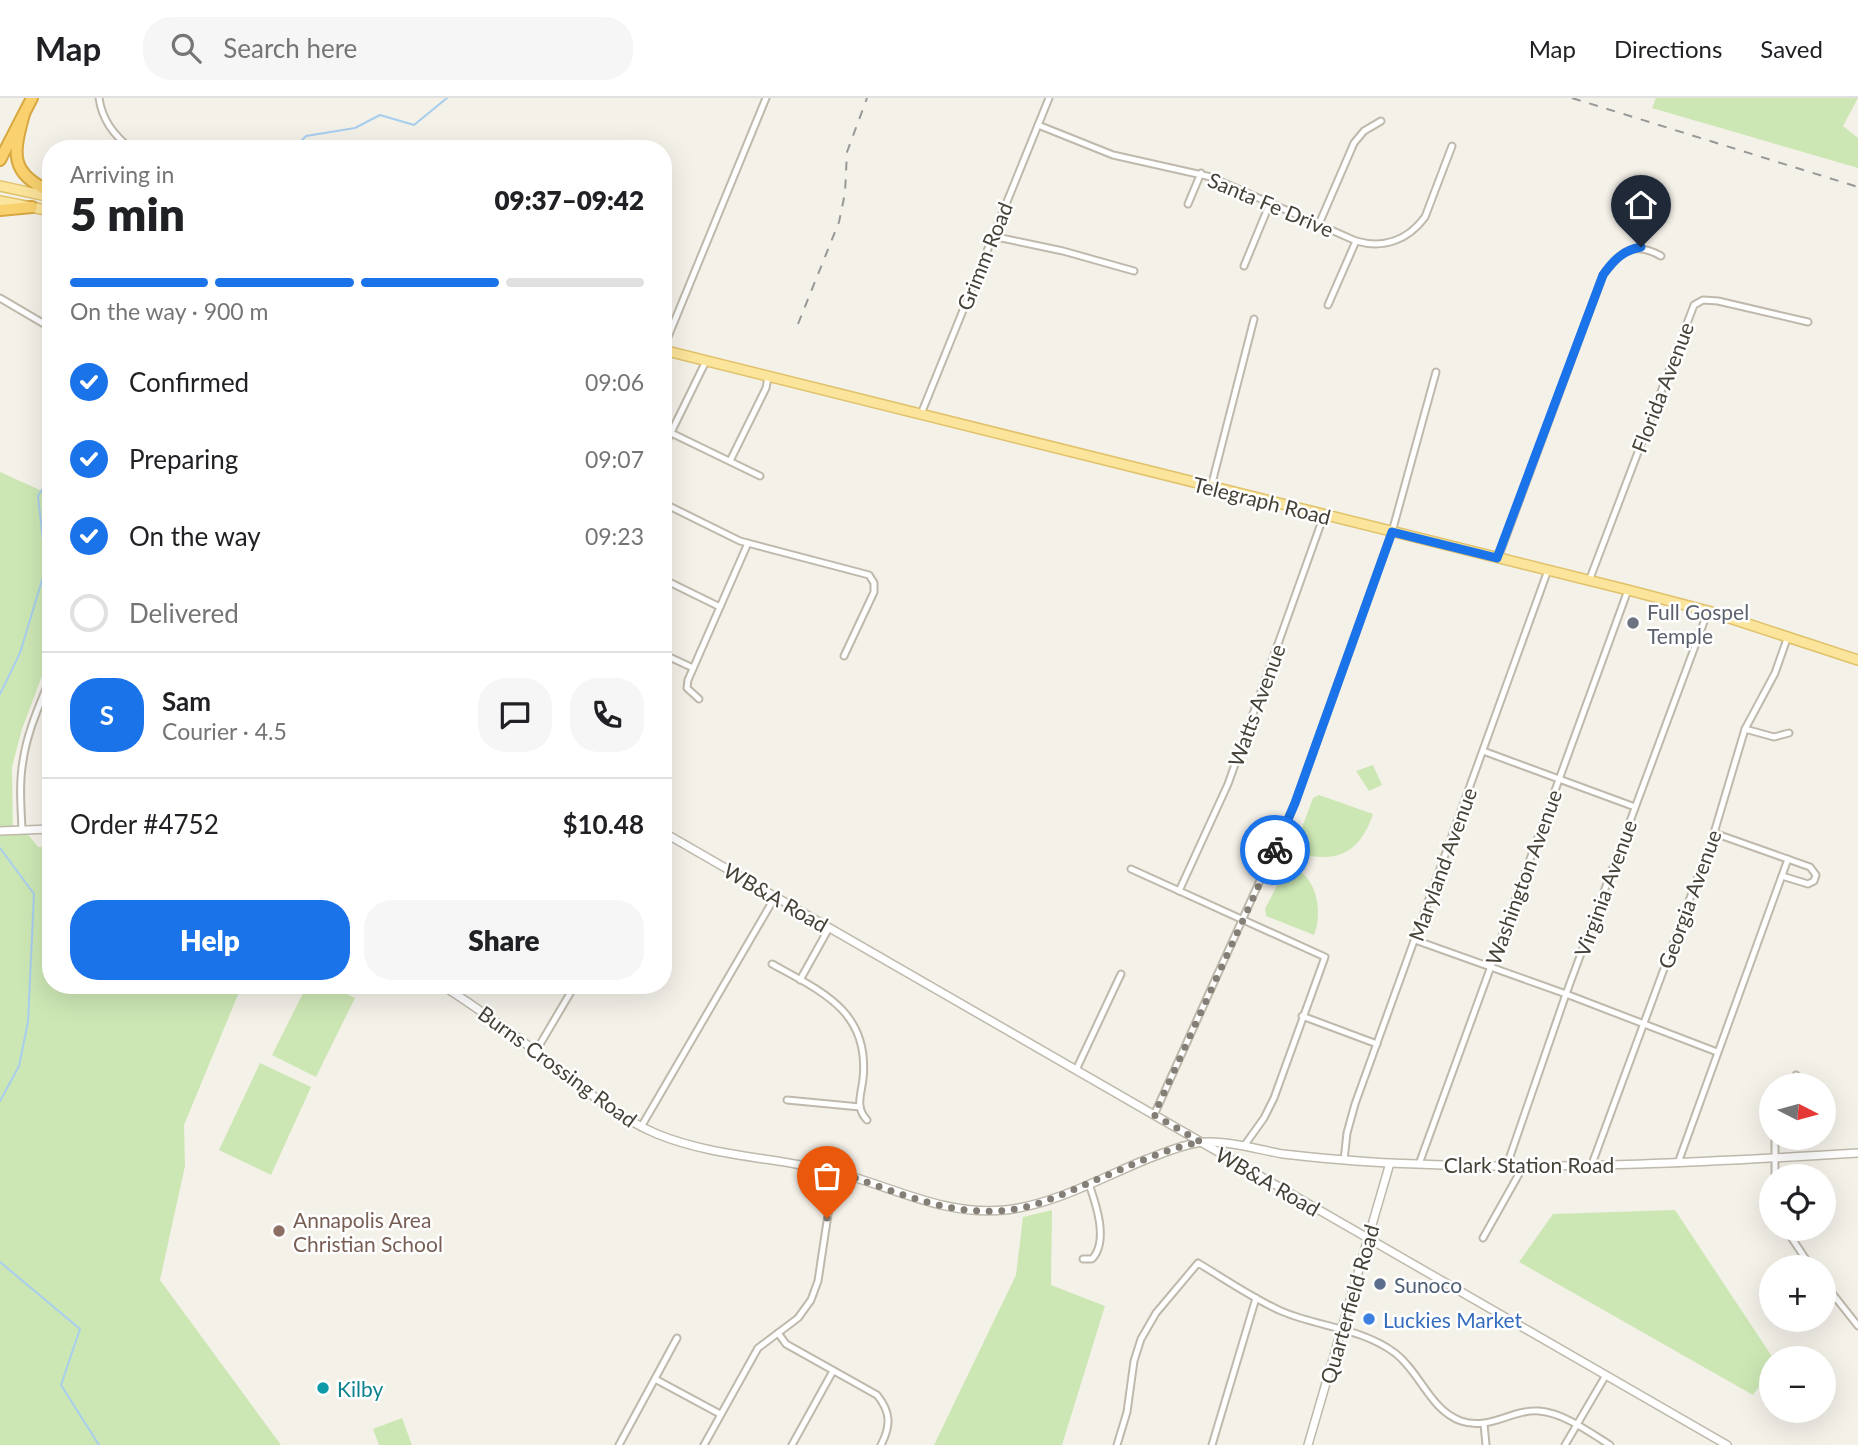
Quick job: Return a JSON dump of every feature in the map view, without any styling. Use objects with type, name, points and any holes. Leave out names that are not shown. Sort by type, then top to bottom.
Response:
[{"type":"highway","points":[[0,160],[32,98]]},
{"type":"highway","points":[[24,114],[15,148],[18,166],[31,182],[42,189]]},
{"type":"highway","points":[[0,210],[32,207]]},
{"type":"main road","points":[[0,186],[42,193]]},
{"type":"main road","points":[[0,201],[42,209]]},
{"type":"main road","name":"Telegraph Road","points":[[672,352],[1628,590],[1708,611],[1858,660]]},
{"type":"street","points":[[99,98],[104,118],[122,140]]},
{"type":"street","points":[[672,328],[766,98]]},
{"type":"street","name":"Grimm Road","points":[[921,414],[1049,98]]},
{"type":"street","points":[[1319,223],[1354,143],[1364,131],[1381,121]]},
{"type":"street","name":"Santa Fe Drive","points":[[1038,125],[1113,155],[1200,173],[1356,241],[1373,244],[1387,244],[1410,234],[1418,227],[1428,209],[1452,146]]},
{"type":"street","points":[[1188,204],[1200,173]]},
{"type":"street","points":[[1244,266],[1270,203]]},
{"type":"street","points":[[992,236],[1063,251],[1134,271]]},
{"type":"street","points":[[1328,305],[1356,241]]},
{"type":"street","points":[[1497,558],[1603,275],[1616,258],[1634,248],[1648,248],[1661,256]]},
{"type":"street","points":[[0,298],[42,323]]},
{"type":"street","name":"Florida Avenue","points":[[1589,580],[1694,305],[1703,299],[1711,300],[1808,323]]},
{"type":"street","points":[[1211,487],[1254,319]]},
{"type":"street","points":[[672,430],[706,361]]},
{"type":"street","points":[[1154,1115],[1295,803],[1392,532],[1436,372]]},
{"type":"street","points":[[730,461],[766,388],[768,377]]},
{"type":"street","points":[[672,432],[760,476]]},
{"type":"street","points":[[672,507],[748,543],[863,572],[871,577],[874,583],[872,596],[844,656]]},
{"type":"street","name":"Watts Avenue","points":[[1179,891],[1227,784],[1324,515]]},
{"type":"street","points":[[699,699],[686,687],[748,543]]},
{"type":"street","name":"Maryland Avenue","points":[[1345,1160],[1350,1120],[1548,570]]},
{"type":"street","points":[[672,583],[720,607]]},
{"type":"street","name":"Washington Avenue","points":[[1419,1164],[1628,590]]},
{"type":"street","name":"Virginia Avenue","points":[[1507,1166],[1566,994],[1708,611]]},
{"type":"street","name":"Georgia Avenue","points":[[1592,1164],[1714,833],[1745,729],[1775,673],[1788,636]]},
{"type":"street","points":[[672,658],[693,668]]},
{"type":"street","points":[[22,828],[23,758],[42,699]]},
{"type":"street","points":[[1745,729],[1774,737],[1789,733]]},
{"type":"street","points":[[1483,751],[1635,807]]},
{"type":"street","points":[[0,831],[42,829]]},
{"type":"street","points":[[1714,833],[1813,869],[1816,878],[1812,883],[1805,884],[1782,876]]},
{"type":"street","name":"WB&A Road","points":[[672,839],[1727,1445]]},
{"type":"street","points":[[1678,1163],[1788,859]]},
{"type":"street","points":[[1130,869],[1325,957],[1269,1108],[1244,1146]]},
{"type":"street","points":[[641,1126],[775,897]]},
{"type":"street","points":[[800,980],[829,928]]},
{"type":"street","points":[[1415,940],[1717,1052]]},
{"type":"street","points":[[772,964],[834,1000],[847,1013],[862,1047],[860,1112],[867,1120]]},
{"type":"street","points":[[1076,1070],[1121,974]]},
{"type":"street","name":"Burns Crossing Road","points":[[455,994],[536,1051],[608,1107],[641,1126],[693,1146],[840,1173],[937,1206],[971,1211],[1022,1207],[1201,1142]]},
{"type":"street","points":[[536,1051],[570,994]]},
{"type":"street","points":[[1302,1016],[1377,1044]]},
{"type":"street","points":[[788,1100],[860,1107]]},
{"type":"street","name":"Clark Station Road","points":[[1201,1142],[1345,1160],[1507,1166],[1678,1163],[1858,1153]]},
{"type":"street","points":[[1775,1150],[1775,1164]]},
{"type":"street","name":"Quarterfield Road","points":[[1308,1445],[1390,1163]]},
{"type":"street","points":[[1483,1238],[1524,1166]]},
{"type":"street","points":[[704,1445],[758,1348],[798,1318],[815,1291],[829,1208],[840,1173]]},
{"type":"street","points":[[1083,1259],[1092,1259],[1098,1246],[1100,1215],[1089,1183]]},
{"type":"street","points":[[1117,1445],[1127,1412],[1134,1361],[1141,1339],[1156,1313],[1198,1263],[1282,1311],[1377,1342],[1394,1352],[1414,1371],[1437,1404],[1451,1416],[1466,1422],[1483,1424],[1528,1411],[1555,1414],[1610,1445]]},
{"type":"street","points":[[1212,1445],[1256,1297]]},
{"type":"street","points":[[1836,1300],[1858,1326]]},
{"type":"street","points":[[778,1334],[786,1345],[869,1390],[884,1404],[888,1411],[889,1425],[881,1445]]},
{"type":"street","points":[[619,1445],[677,1338]]},
{"type":"street","points":[[792,1445],[833,1371]]},
{"type":"street","points":[[1565,1445],[1606,1376]]},
{"type":"street","points":[[655,1379],[720,1414]]},
{"type":"street","points":[[1483,1424],[1486,1445]]},
{"type":"green space","points":[[1656,98],[1858,98],[1843,126],[1858,138],[1858,168],[1652,108]]},
{"type":"green space","points":[[0,472],[42,491],[42,676],[22,729],[12,767],[13,835],[27,833],[38,847],[42,847],[42,994],[238,994],[184,1125],[185,1166],[160,1280],[281,1445],[0,1445]]},
{"type":"green space","points":[[1373,765],[1382,785],[1369,791],[1356,771]]},
{"type":"green space","points":[[1319,795],[1373,814],[1360,839],[1343,853],[1320,857],[1293,852],[1313,798]]},
{"type":"green space","points":[[1288,864],[1305,876],[1314,890],[1318,913],[1314,935],[1266,916],[1265,909]]},
{"type":"green space","points":[[302,994],[348,994],[355,998],[316,1077],[272,1055]]},
{"type":"green space","points":[[260,1063],[311,1087],[271,1175],[219,1150]]},
{"type":"green space","points":[[1052,1210],[1051,1285],[1105,1306],[1062,1445],[934,1445],[1016,1275],[1023,1217]]},
{"type":"green space","points":[[1675,1210],[1765,1346],[1759,1346],[1759,1387],[1753,1395],[1519,1262],[1553,1214]]},
{"type":"green space","points":[[402,1418],[412,1445],[379,1445],[373,1429]]},
{"type":"waterway","points":[[302,140],[306,136],[355,128],[380,115],[414,125],[447,98]]},
{"type":"waterway","points":[[42,490],[38,496],[42,532]]},
{"type":"waterway","points":[[0,694],[20,653],[42,580]]},
{"type":"waterway","points":[[0,848],[34,894],[28,1022],[19,1066],[0,1101]]},
{"type":"waterway","points":[[0,1262],[80,1329],[61,1385],[99,1445]]},
{"type":"railway","points":[[798,324],[839,222],[845,193],[847,152],[867,98]]},
{"type":"railway","points":[[1572,98],[1858,187]]},
{"type":"way so far","points":[[827,1218],[840,1173],[937,1206],[971,1211],[1004,1210],[1050,1199],[1156,1156],[1201,1142],[1154,1115],[1275,850]]},
{"type":"place","name":"Full Gospel Temple","points":[[1633,623]]},
{"type":"place","name":"Annapolis Area Christian School","points":[[279,1231]]},
{"type":"place","name":"Sunoco","points":[[1380,1284]]},
{"type":"place","name":"Luckies Market","points":[[1369,1319]]},
{"type":"place","name":"Kilby","points":[[323,1388]]},
{"type":"route","points":[[1275,850],[1295,803],[1392,532],[1497,558],[1603,275],[1616,258],[1641,247]]}]
